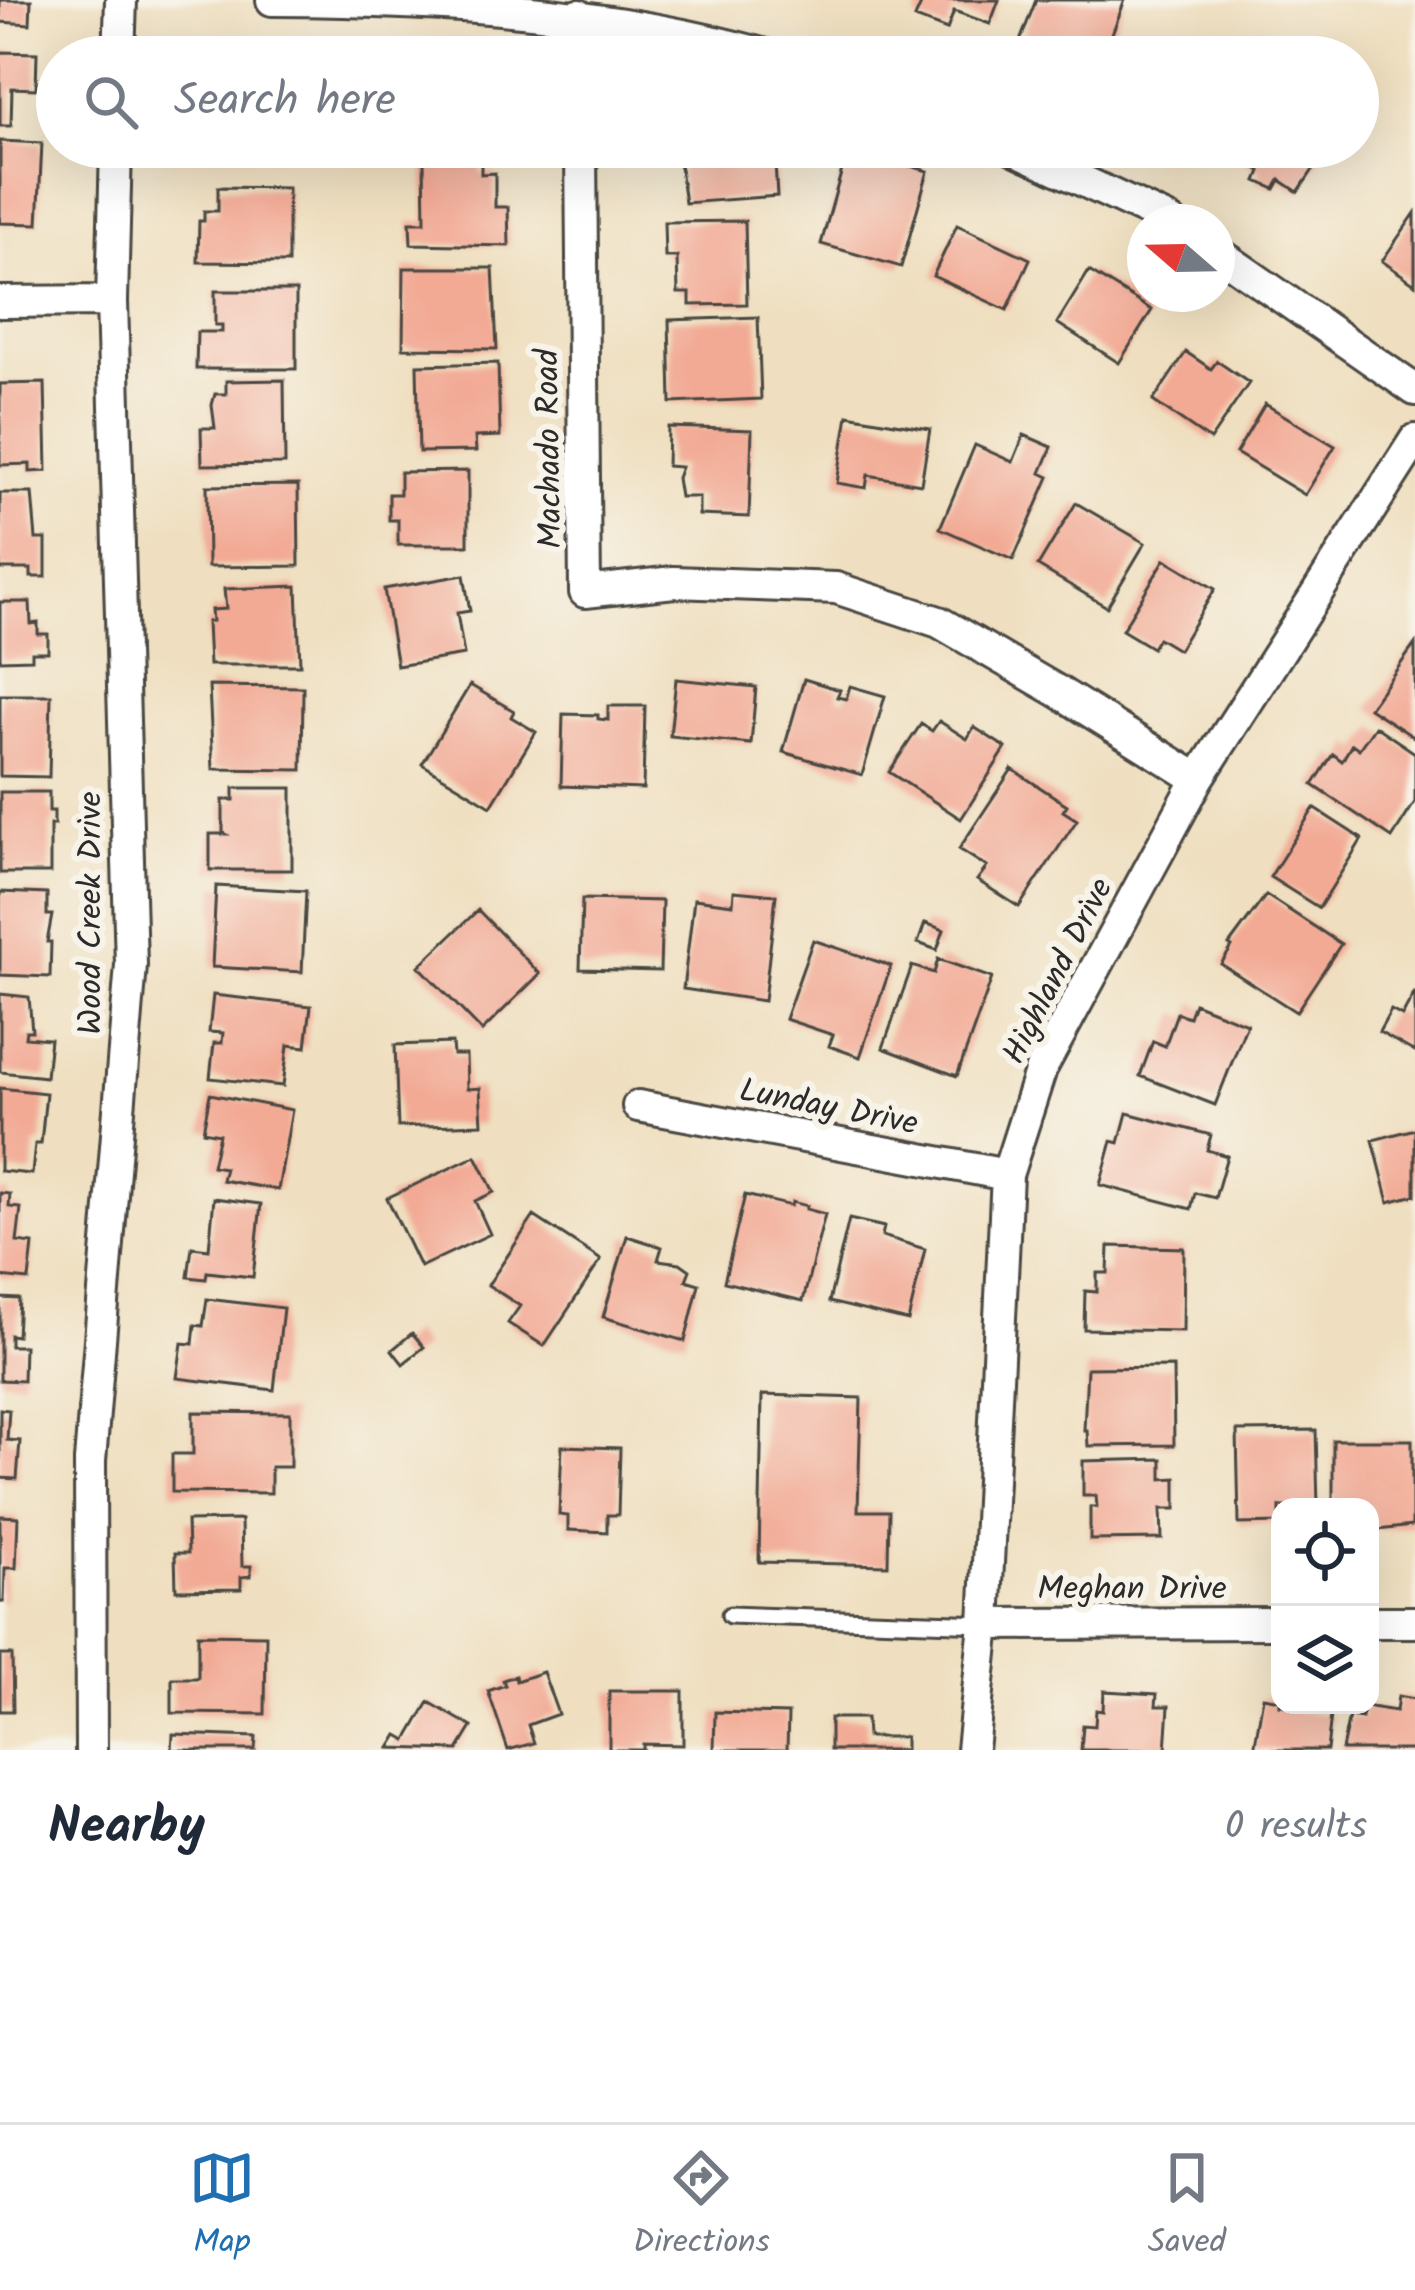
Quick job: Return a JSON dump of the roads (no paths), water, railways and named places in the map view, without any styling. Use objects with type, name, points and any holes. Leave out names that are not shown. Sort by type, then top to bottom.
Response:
[{"type":"street","points":[[120,36],[121,0]]},
{"type":"street","points":[[272,0],[418,1],[579,15],[676,36]]},
{"type":"street","points":[[579,15],[580,36]]},
{"type":"street","name":"Wood Creek Drive","points":[[91,1750],[90,1461],[131,965],[112,301],[115,168]]},
{"type":"street","name":"Machado Road","points":[[580,168],[585,592],[674,582],[836,588],[939,622],[1198,779]]},
{"type":"street","points":[[1055,168],[1132,204]]},
{"type":"street","points":[[1235,264],[1415,390]]},
{"type":"street","points":[[0,302],[112,301]]},
{"type":"street","name":"Highland Drive","points":[[972,1750],[985,1624],[1007,1175],[1041,1070],[1198,779],[1415,440]]},
{"type":"street","name":"Lunday Drive","points":[[638,1106],[1007,1175]]},
{"type":"street","points":[[1379,1622],[1415,1622]]},
{"type":"street","name":"Meghan Drive","points":[[985,1624],[1271,1623]]},
{"type":"lane","points":[[730,1615],[985,1624]]}]
